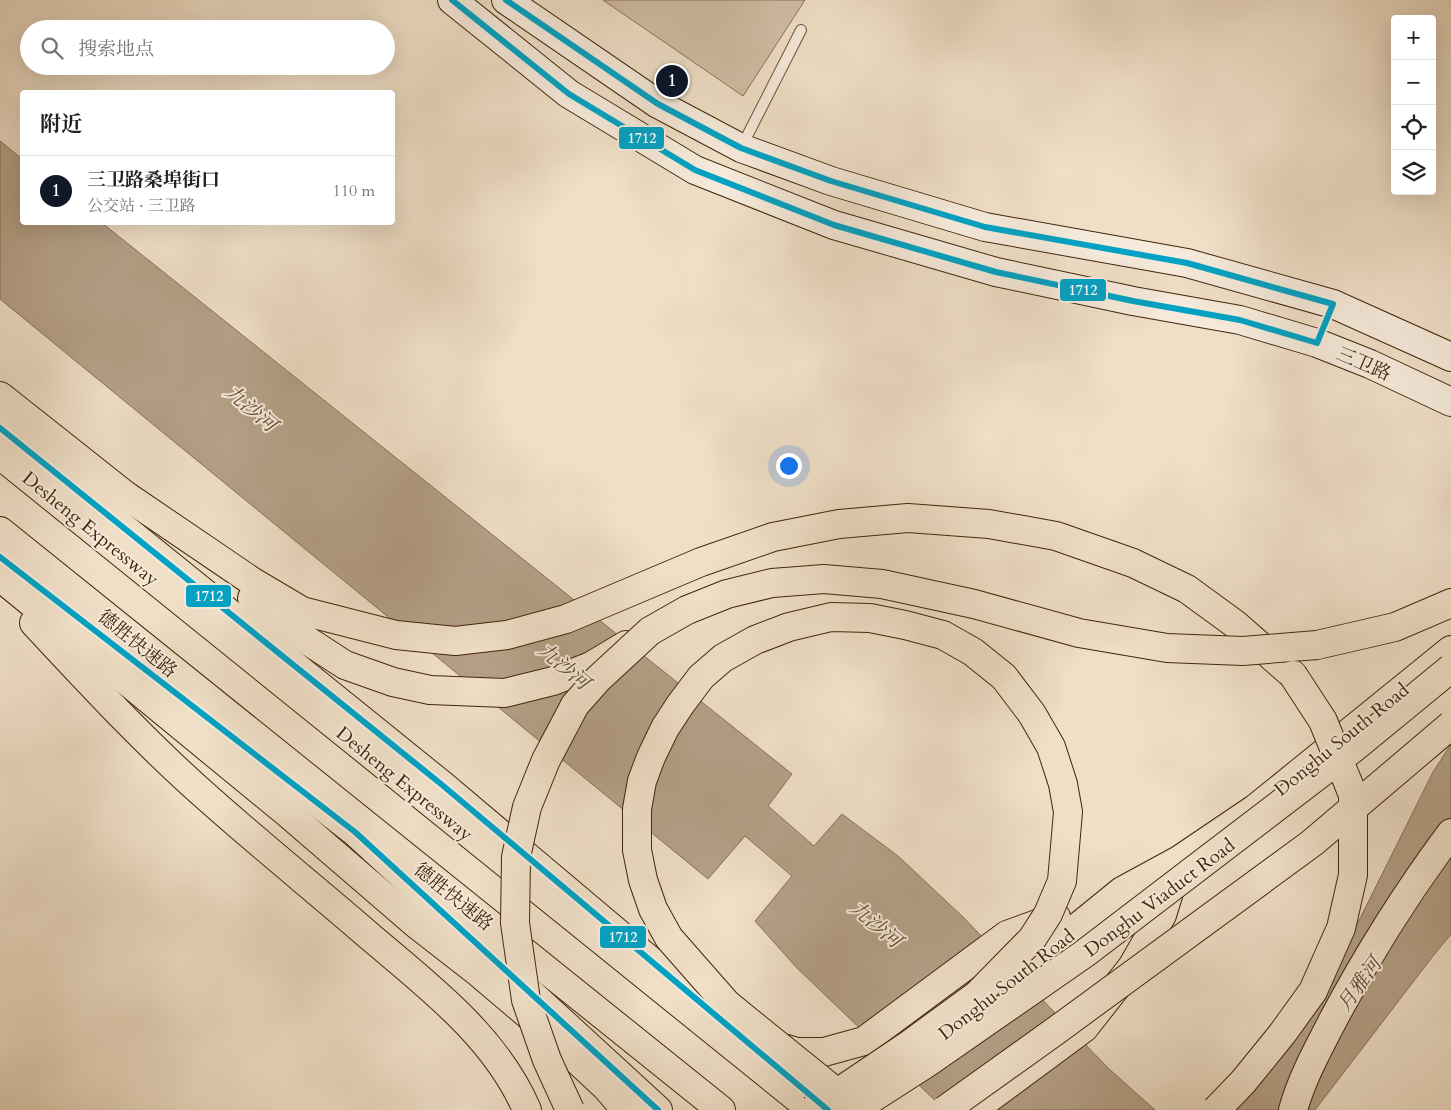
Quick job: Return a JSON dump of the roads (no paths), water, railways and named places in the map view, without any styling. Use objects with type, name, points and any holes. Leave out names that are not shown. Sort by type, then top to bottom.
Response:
[{"type":"main road","name":"三卫路","points":[[452,0],[569,94],[695,170],[834,226],[996,272],[1240,320],[1317,343],[1370,364],[1451,402]]},
{"type":"main road","points":[[506,0],[658,104],[741,148],[831,181],[985,226],[1187,263],[1333,304],[1451,357]]},
{"type":"main road","points":[[1317,343],[1333,304]]},
{"type":"main road","points":[[0,396],[304,639],[345,665],[393,682],[430,690],[505,693],[553,681],[591,666],[687,610],[727,594],[772,583],[824,579],[882,584],[974,604],[1080,633],[1167,648],[1243,651],[1317,645],[1395,627],[1451,603]]},
{"type":"main road","points":[[0,428],[441,784],[828,1110]]},
{"type":"main road","name":"Desheng Expressway","points":[[0,455],[812,1110]]},
{"type":"main road","points":[[125,494],[253,582],[302,611],[396,635],[445,640],[507,635],[566,619],[701,562],[773,537],[839,524],[908,518],[989,524],[1056,536],[1133,563],[1187,589],[1236,624],[1293,676],[1323,722],[1353,795],[1353,875],[1341,928],[1313,991],[1282,1034],[1243,1082],[1216,1110]]},
{"type":"main road","name":"德胜快速路","points":[[0,532],[721,1110]]},
{"type":"main road","points":[[0,557],[355,832],[658,1110]]},
{"type":"main road","points":[[0,577],[286,812],[416,924],[480,973],[525,1011],[606,1087],[626,1110]]},
{"type":"main road","points":[[0,587],[130,726],[187,780],[463,1018],[494,1052],[518,1087],[527,1110]]},
{"type":"main road","points":[[812,1110],[837,1093],[845,1088],[910,1044],[977,995],[1032,939],[1048,914],[1062,881],[1068,812],[1063,784],[1051,747],[1032,714],[1004,678],[992,667],[973,652],[943,635],[870,618],[831,617],[789,627],[755,640],[723,658],[701,677],[665,728],[645,773],[637,809],[637,850],[643,880],[653,909],[669,938],[727,1004],[835,1091],[842,1098],[858,1110]]},
{"type":"main road","points":[[570,1110],[546,1060],[526,1000],[516,923],[516,857],[527,807],[546,760],[575,705],[598,679],[650,630]]},
{"type":"main road","name":"Donghu South Road","points":[[834,1110],[885,1077],[1031,965],[1122,891],[1179,860],[1256,808],[1451,650]]},
{"type":"main road","name":"Donghu Viaduct Road","points":[[854,1110],[927,1063],[1084,954],[1355,747],[1451,668]]},
{"type":"main road","points":[[946,1110],[1312,843],[1451,725]]},
{"type":"main road","points":[[1293,1110],[1313,1059],[1359,970],[1421,874],[1451,833]]},
{"type":"main road","points":[[973,1110],[998,1099],[1084,1028],[1136,960],[1162,914],[1179,860]]},
{"type":"main road","points":[[740,1036],[797,1052],[824,1052],[864,1041],[1007,934],[1122,891]]},
{"type":"lane","points":[[741,148],[801,30]]},
{"type":"water","name":"九沙河","points":[[0,141],[20,157],[20,225],[105,225],[792,774],[768,806],[814,846],[842,814],[898,856],[963,917],[1108,1068],[1155,1110],[945,1110],[796,967],[755,921],[792,876],[745,836],[708,879],[0,299]]},
{"type":"water","name":"月雅河","points":[[1451,744],[1451,934],[1315,1110],[1217,1110],[1317,1005],[1433,772]]},
{"type":"place","name":"三卫路桑埠街口","points":[[672,81]]}]
